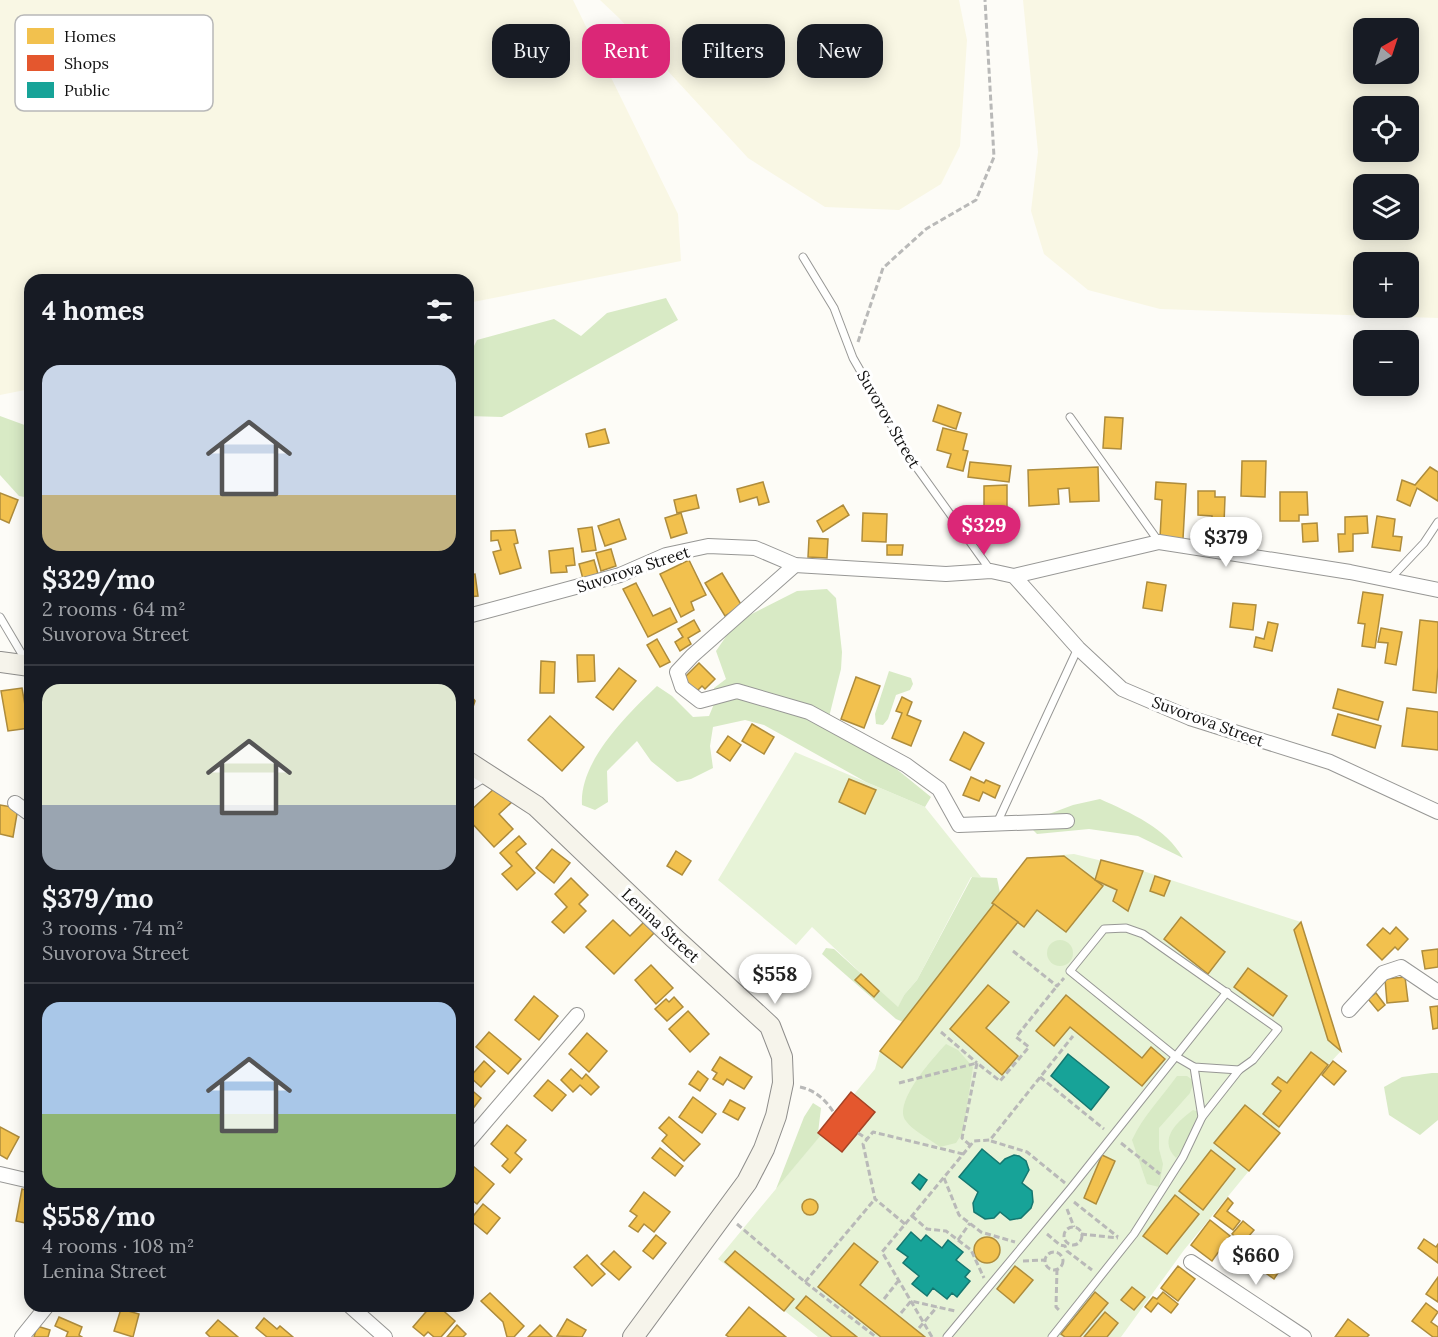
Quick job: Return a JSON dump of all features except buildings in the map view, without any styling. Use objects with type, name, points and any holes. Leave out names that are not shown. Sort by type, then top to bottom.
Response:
[{"type":"main road","points":[[0,662],[24,665]]},
{"type":"main road","name":"Lenina Street","points":[[474,766],[536,806],[770,1026],[782,1057],[783,1083],[776,1116],[764,1149],[747,1182],[633,1337]]},
{"type":"street","name":"Suvorova Street","points":[[474,614],[620,575],[666,555],[708,546],[755,548],[795,565],[946,574],[991,571],[1014,576],[1159,542],[1350,572],[1438,590]]},
{"type":"street","points":[[795,565],[677,672],[682,687],[700,700],[737,690],[809,712],[906,765],[939,789],[959,825],[1067,821]]},
{"type":"street","name":"Suvorova Street","points":[[1014,576],[1078,648],[1122,689],[1190,718],[1330,762],[1438,812]]},
{"type":"street","points":[[474,780],[486,773]]},
{"type":"street","points":[[15,803],[24,810]]},
{"type":"street","points":[[1349,1010],[1383,973],[1401,967],[1438,992]]},
{"type":"street","points":[[474,1135],[577,1016]]},
{"type":"street","points":[[0,1174],[24,1180]]},
{"type":"street","points":[[1191,1262],[1304,1337]]},
{"type":"street","points":[[22,1337],[42,1312]]},
{"type":"street","points":[[357,1312],[385,1337]]},
{"type":"lane","name":"Suvorov Street","points":[[803,257],[834,308],[853,358],[912,461],[991,571]]},
{"type":"lane","points":[[1070,417],[1159,542]]},
{"type":"lane","points":[[1389,580],[1424,543],[1438,522]]},
{"type":"lane","points":[[0,617],[24,658]]},
{"type":"lane","points":[[996,824],[1078,648]]},
{"type":"lane","points":[[1052,1337],[1134,1234],[1183,1157],[1202,1118],[1239,1070],[1253,1060],[1278,1029],[1143,934],[1126,928],[1104,929],[1070,971],[1175,1056],[1194,1067],[1239,1070]]},
{"type":"lane","points":[[948,1337],[1071,1188],[1227,992]]},
{"type":"lane","points":[[1194,1067],[1202,1118]]},
{"type":"path","points":[[853,358],[883,268],[926,229],[976,200],[994,157],[985,0]]},
{"type":"path","points":[[1013,951],[1057,986]]},
{"type":"path","points":[[941,1032],[1000,1082],[1029,1047],[1016,1036],[1070,971]]},
{"type":"path","points":[[990,1140],[1073,1036]]},
{"type":"path","points":[[899,1083],[977,1063]]},
{"type":"path","points":[[970,1145],[962,1138],[977,1063]]},
{"type":"path","points":[[783,1083],[809,1089],[827,1103],[834,1113]]},
{"type":"path","points":[[858,1132],[867,1140]]},
{"type":"path","points":[[905,1224],[875,1199],[863,1144],[873,1132],[963,1154]]},
{"type":"path","points":[[932,1337],[882,1252],[970,1145],[974,1141],[990,1140],[1027,1152],[1071,1188]]},
{"type":"path","points":[[944,1178],[959,1215],[981,1232],[1024,1244]]},
{"type":"path","points":[[1064,1196],[1074,1227]]},
{"type":"path","points":[[1064,1196],[1120,1238],[1081,1234]]},
{"type":"path","points":[[805,1282],[875,1199]]},
{"type":"path","points":[[724,1214],[805,1282],[876,1337]]},
{"type":"path","points":[[912,1216],[927,1229],[946,1231],[971,1250],[989,1288]]},
{"type":"path","points":[[958,1240],[970,1223]]},
{"type":"path","points":[[1039,1227],[1100,1276]]},
{"type":"path","points":[[1059,1254],[1064,1247],[1065,1232],[1068,1228],[1079,1229],[1080,1240],[1076,1244],[1064,1247]]},
{"type":"path","points":[[1045,1260],[1050,1253],[1059,1254]]},
{"type":"path","points":[[1059,1254],[1062,1262],[1057,1269],[1056,1308],[1068,1317]]},
{"type":"path","points":[[1010,1262],[1045,1260]]},
{"type":"path","points":[[1045,1260],[1049,1268],[1057,1269]]},
{"type":"path","points":[[884,1299],[899,1281]]},
{"type":"path","points":[[911,1301],[956,1311],[963,1318]]},
{"type":"path","points":[[901,1313],[911,1301]]},
{"type":"path","points":[[918,1328],[937,1307]]},
{"type":"shaded area","points":[[0,0],[573,0],[585,24],[582,24],[582,78],[611,78],[678,214],[681,261],[474,302],[474,274],[24,274],[24,390],[0,395]]},
{"type":"shaded area","points":[[600,0],[959,0],[967,40],[960,146],[941,184],[899,210],[825,207],[748,158],[670,73],[670,24],[625,24]]},
{"type":"shaded area","points":[[1023,0],[1438,0],[1438,318],[1419,317],[1419,252],[1353,252],[1353,315],[1160,309],[1088,290],[1044,254],[1031,211],[1038,152]]},
{"type":"green space","points":[[666,298],[678,320],[502,417],[474,416],[474,346],[477,340],[554,319],[581,336],[607,313]]},
{"type":"green space","points":[[0,416],[24,425],[24,497],[19,496],[0,475]]},
{"type":"green space","points":[[827,589],[836,598],[842,652],[841,669],[828,721],[883,758],[931,797],[925,807],[866,782],[764,725],[745,720],[713,727],[710,746],[713,768],[691,779],[677,782],[651,761],[637,741],[607,771],[608,802],[595,810],[582,805],[583,788],[597,755],[620,724],[657,686],[672,696],[693,717],[709,716],[714,704],[714,688],[726,679],[716,651],[736,622],[797,591]]},
{"type":"green space","points":[[889,671],[911,678],[913,684],[910,690],[896,695],[888,719],[883,725],[876,724],[875,714]]},
{"type":"green space","points":[[795,752],[925,807],[981,877],[971,877],[917,980],[904,995],[898,1008],[812,927],[796,945],[718,880]]},
{"type":"green space","points":[[1100,799],[1147,822],[1176,847],[1183,858],[1138,836],[1089,829],[1037,834],[1033,830],[1033,820],[1073,805]]},
{"type":"green space","points":[[1074,854],[1143,871],[1301,922],[1341,1051],[1279,1127],[1280,1133],[1184,1250],[1121,1337],[818,1337],[718,1259],[875,1069],[880,1051],[994,905],[992,903],[1027,858]]},
{"type":"green space","points":[[972,877],[997,878],[1000,893],[992,902],[994,905],[903,1022],[896,1019],[822,954],[826,948],[834,949],[898,1007],[904,995],[917,980]]},
{"type":"green space","points":[[1060,940],[1070,943],[1073,953],[1070,963],[1060,966],[1050,963],[1047,953],[1050,943]]},
{"type":"green space","points":[[946,1044],[958,1050],[973,1067],[963,1132],[956,1143],[940,1147],[909,1125],[903,1113],[909,1092]]},
{"type":"green space","points":[[1438,1073],[1438,1120],[1420,1135],[1389,1115],[1384,1087],[1402,1077]]},
{"type":"green space","points":[[1177,1076],[1187,1076],[1194,1081],[1190,1093],[1159,1128],[1159,1149],[1163,1164],[1159,1187],[1147,1184],[1132,1140],[1147,1115]]},
{"type":"green space","points":[[813,1103],[821,1108],[818,1133],[821,1135],[776,1189],[804,1117]]},
{"type":"green space","points":[[1193,1110],[1199,1112],[1195,1124],[1176,1158],[1171,1151],[1169,1137],[1181,1119]]}]
